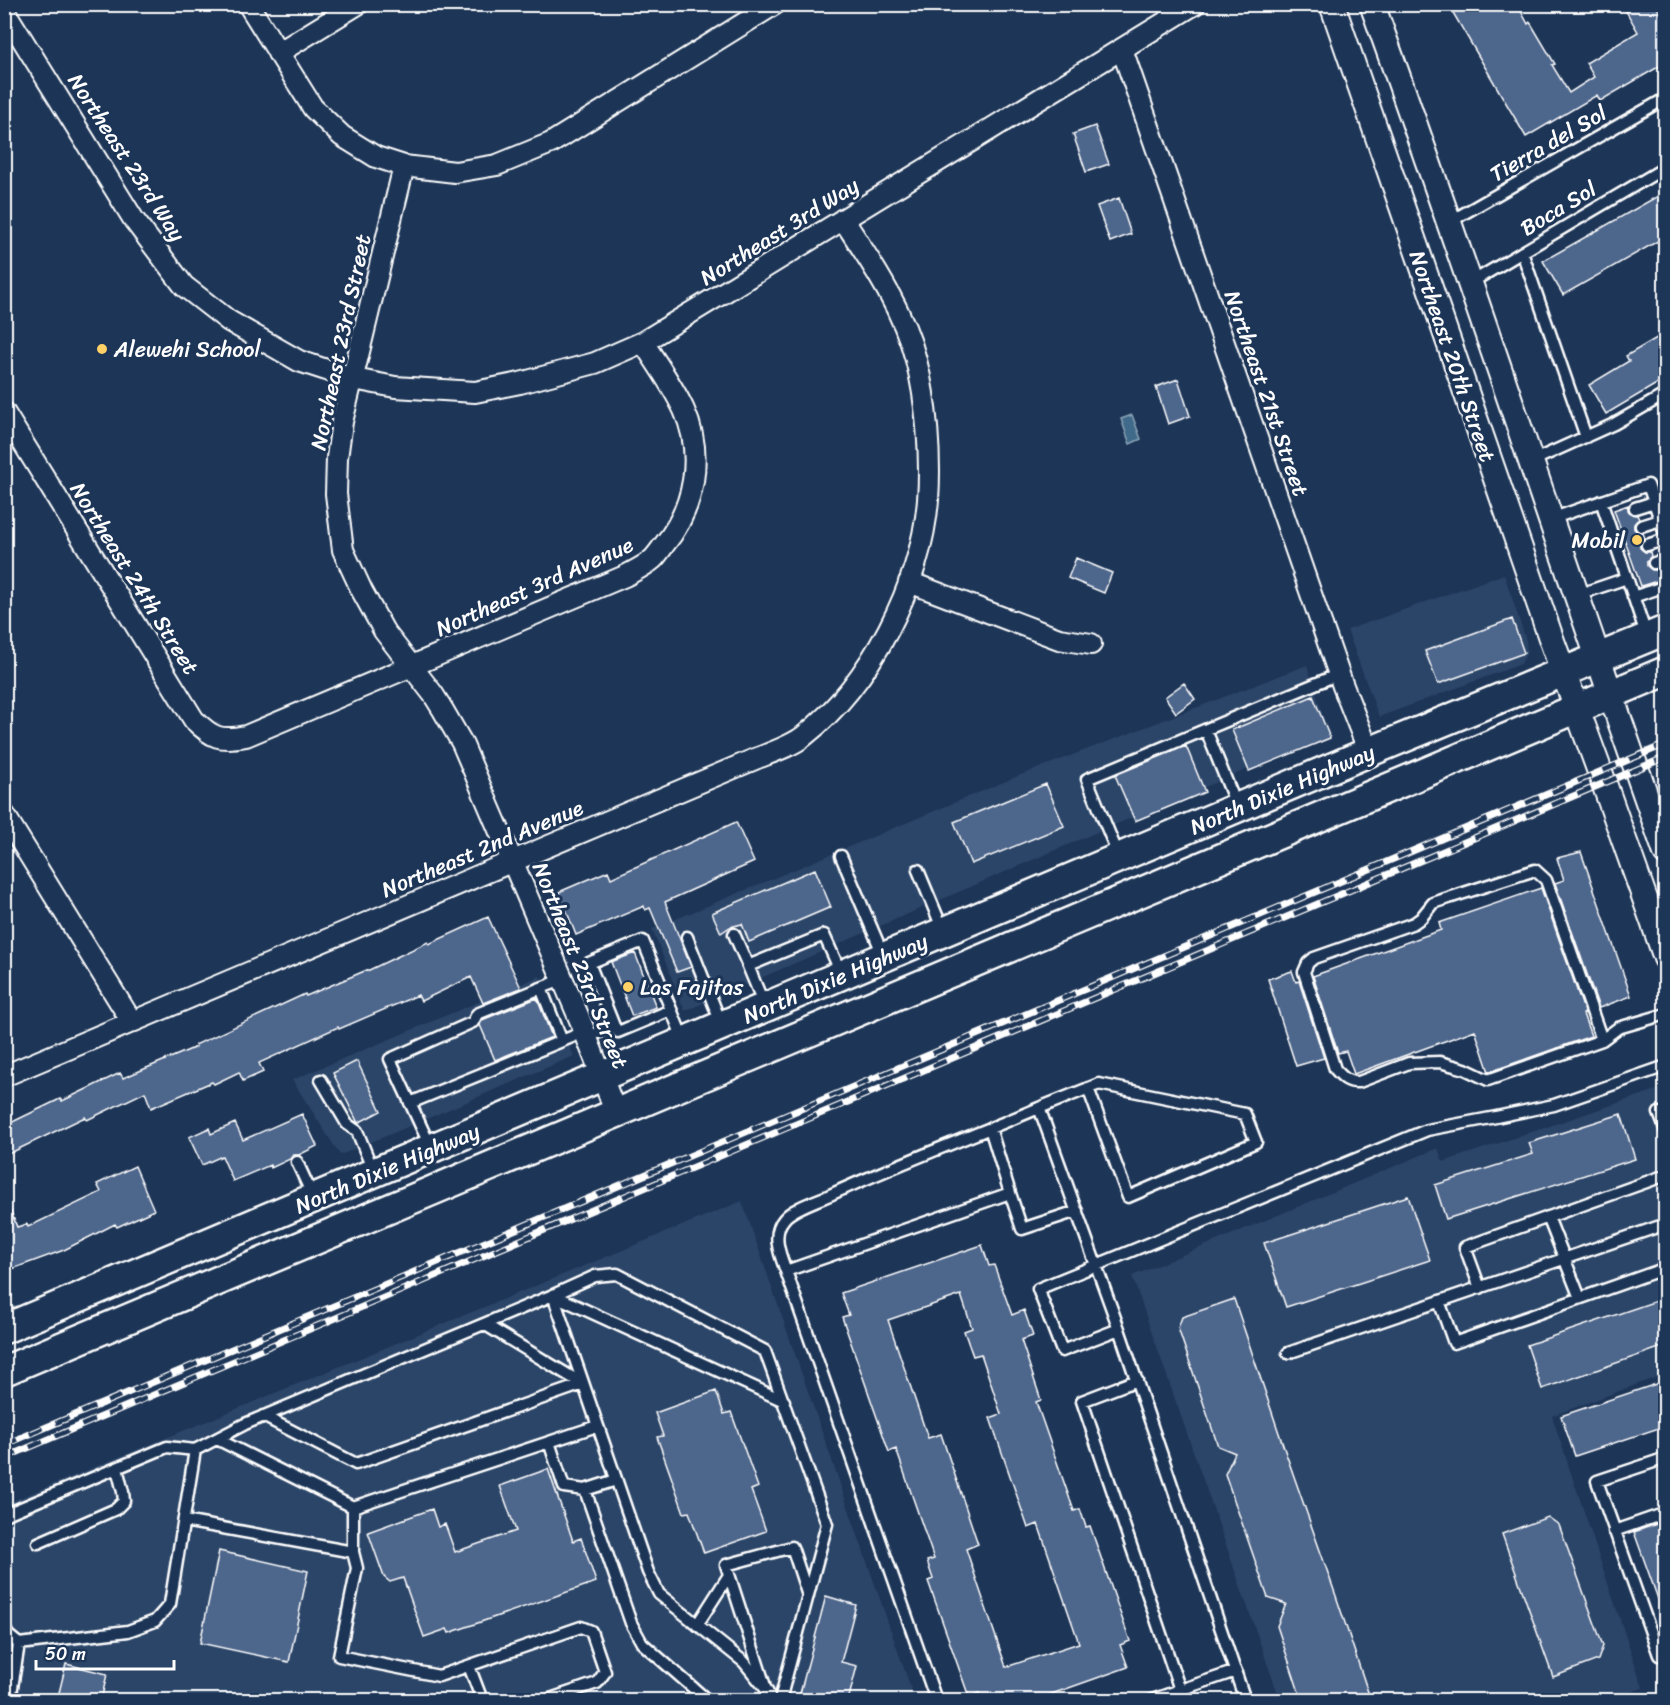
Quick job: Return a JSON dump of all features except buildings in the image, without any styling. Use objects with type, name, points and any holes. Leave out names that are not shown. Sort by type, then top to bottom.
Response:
[{"type":"main road","name":"North Dixie Highway","points":[[4,1329],[1656,633]]},
{"type":"main road","name":"North Dixie Highway","points":[[4,1371],[1665,671]]},
{"type":"main road","points":[[1054,885],[1069,922]]},
{"type":"street","points":[[248,4],[313,108],[342,136],[376,157],[404,166],[455,172],[497,165],[551,143],[776,4]]},
{"type":"street","points":[[278,53],[357,4]]},
{"type":"street","name":"Northeast 3rd Way","points":[[354,379],[405,388],[475,392],[520,383],[595,363],[643,342],[1194,4]]},
{"type":"street","name":"Northeast 20th Street","points":[[1332,4],[1563,671],[1664,948]]},
{"type":"street","name":"Northeast 20th Street","points":[[1377,7],[1665,853]]},
{"type":"street","name":"Northeast 23rd Way","points":[[4,10],[134,220],[184,286],[229,321],[299,361],[354,379]]},
{"type":"street","name":"Northeast 21st Street","points":[[1122,49],[1338,674],[1369,752]]},
{"type":"street","name":"Northeast 23rd Street","points":[[404,166],[342,422],[337,458],[336,494],[342,550],[384,631],[443,710],[462,743],[616,1113]]},
{"type":"street","name":"Northeast 2nd Avenue","points":[[4,1076],[755,759],[802,738],[837,706],[863,674],[887,634],[909,582],[921,539],[928,500],[927,442],[916,360],[902,319],[871,262],[843,219]]},
{"type":"street","name":"Northeast 3rd Avenue","points":[[246,736],[625,576],[652,560],[672,536],[684,514],[693,488],[695,462],[694,445],[684,411],[643,342]]},
{"type":"street","points":[[1464,388],[1501,371]]},
{"type":"street","name":"Northeast 24th Street","points":[[4,412],[194,720],[208,734],[227,740],[246,736]]},
{"type":"street","points":[[909,582],[1059,639],[1091,644]]},
{"type":"street","points":[[4,814],[132,1022]]},
{"type":"lane","name":"Tierra del Sol","points":[[1449,222],[1665,98]]},
{"type":"lane","name":"Boca Sol","points":[[1470,283],[1665,167]]},
{"type":"lane","points":[[1521,252],[1586,437]]},
{"type":"lane","points":[[1532,460],[1614,424],[1665,394]]},
{"type":"lane","points":[[1551,519],[1648,485],[1665,538],[1647,545]]},
{"type":"lane","points":[[1601,501],[1611,516],[1635,591],[1656,633]]},
{"type":"lane","points":[[1635,508],[1654,502]]},
{"type":"lane","points":[[1641,526],[1660,519]]},
{"type":"lane","points":[[1654,563],[1665,559]]},
{"type":"lane","points":[[1576,595],[1629,573]]},
{"type":"lane","points":[[1635,591],[1664,581]]},
{"type":"lane","points":[[1120,858],[1087,779],[1338,674]]},
{"type":"lane","points":[[1206,730],[1238,808]]},
{"type":"lane","points":[[840,856],[884,957]]},
{"type":"lane","points":[[918,870],[944,932]]},
{"type":"lane","points":[[1602,1040],[1546,880],[1535,870],[1433,903],[1421,918],[1414,922],[1314,958],[1308,963],[1304,972],[1335,1069],[1343,1078],[1352,1083],[1408,1063],[1440,1062],[1465,1068],[1488,1080],[1602,1040],[1618,1028],[1665,1014]]},
{"type":"lane","points":[[734,934],[766,1008]]},
{"type":"lane","points":[[747,966],[824,935],[842,975]]},
{"type":"lane","points":[[687,937],[723,1026]]},
{"type":"lane","points":[[671,1010],[618,1032],[589,963],[643,941],[684,1042]]},
{"type":"lane","points":[[431,1149],[390,1059],[472,1022],[477,1014],[562,980]]},
{"type":"lane","points":[[541,988],[562,1041]]},
{"type":"lane","points":[[410,1103],[562,1041],[614,1026]]},
{"type":"lane","points":[[1119,1329],[1062,1351],[1038,1289],[1427,1130],[1554,1105],[1665,1066]]},
{"type":"lane","points":[[321,1080],[348,1124],[357,1131],[374,1173]]},
{"type":"lane","points":[[936,1701],[786,1271],[778,1245],[779,1226],[792,1212],[850,1186],[990,1128],[1088,1088],[1099,1084],[1245,1114],[1256,1142],[1128,1197],[1088,1088]]},
{"type":"lane","points":[[1039,1108],[1137,1380],[1245,1701]]},
{"type":"lane","points":[[1659,1113],[1665,1131]]},
{"type":"lane","points":[[990,1128],[1022,1229],[1077,1211]]},
{"type":"lane","points":[[297,1162],[314,1199]]},
{"type":"lane","points":[[1480,1288],[1465,1247],[1665,1175]]},
{"type":"lane","points":[[786,1271],[1010,1193]]},
{"type":"lane","points":[[1548,1217],[1580,1298]]},
{"type":"lane","points":[[1288,1353],[1665,1224]]},
{"type":"lane","points":[[1439,1301],[1454,1343],[1665,1268]]},
{"type":"lane","points":[[4,1515],[167,1447],[195,1450],[244,1424],[595,1276],[617,1274],[765,1351],[827,1524],[780,1701]]},
{"type":"lane","points":[[553,1295],[648,1572],[659,1594],[744,1662],[766,1689]]},
{"type":"lane","points":[[553,1295],[784,1401]]},
{"type":"lane","points":[[484,1324],[583,1384]]},
{"type":"lane","points":[[1137,1380],[1082,1401],[1180,1690]]},
{"type":"lane","points":[[263,1416],[357,1464],[583,1384]]},
{"type":"lane","points":[[217,1438],[353,1507],[597,1426]]},
{"type":"lane","points":[[549,1442],[564,1487],[585,1490],[616,1480]]},
{"type":"lane","points":[[4,1628],[8,1635],[19,1644],[128,1631],[155,1621],[170,1604],[195,1450]]},
{"type":"lane","points":[[1665,1458],[1597,1481],[1659,1655],[1665,1653]]},
{"type":"lane","points":[[38,1544],[116,1509],[124,1501],[117,1468]]},
{"type":"lane","points":[[585,1490],[631,1623],[642,1642],[707,1701]]},
{"type":"lane","points":[[353,1507],[352,1552],[357,1568],[339,1656],[439,1676],[581,1627],[591,1631],[605,1672],[597,1683],[548,1701]]},
{"type":"lane","points":[[1614,1531],[1665,1513]]},
{"type":"lane","points":[[184,1521],[352,1552]]},
{"type":"lane","points":[[771,1701],[726,1565],[792,1547],[808,1596]]},
{"type":"lane","points":[[697,1625],[729,1575]]},
{"type":"lane","points":[[10,1701],[19,1644]]},
{"type":"lane","points":[[469,1666],[482,1701]]},
{"type":"lane","points":[[1152,1701],[1236,1671]]},
{"type":"shaded area","points":[[1132,415],[1141,439],[1130,444],[1121,419]]},
{"type":"shaded area","points":[[1504,574],[1526,640],[1527,652],[1521,664],[1379,717],[1347,630]]},
{"type":"shaded area","points":[[1307,665],[1329,735],[1088,836],[685,1011],[652,929],[1018,776]]},
{"type":"shaded area","points":[[540,976],[574,1056],[396,1132],[340,1155],[292,1080]]},
{"type":"shaded area","points":[[1665,1087],[1665,1374],[1552,1416],[1643,1688],[1607,1700],[1280,1700],[1132,1276],[1438,1148],[1443,1162]]},
{"type":"shaded area","points":[[742,1201],[915,1700],[5,1700],[5,1504]]},
{"type":"railway","points":[[4,1445],[1666,744]]},
{"type":"railway","points":[[4,1458],[1666,757]]},
{"type":"place","name":"Alewehi School","points":[[102,349]]},
{"type":"place","name":"Mobil","points":[[1637,540]]},
{"type":"place","name":"Las Fajitas","points":[[628,987]]}]
